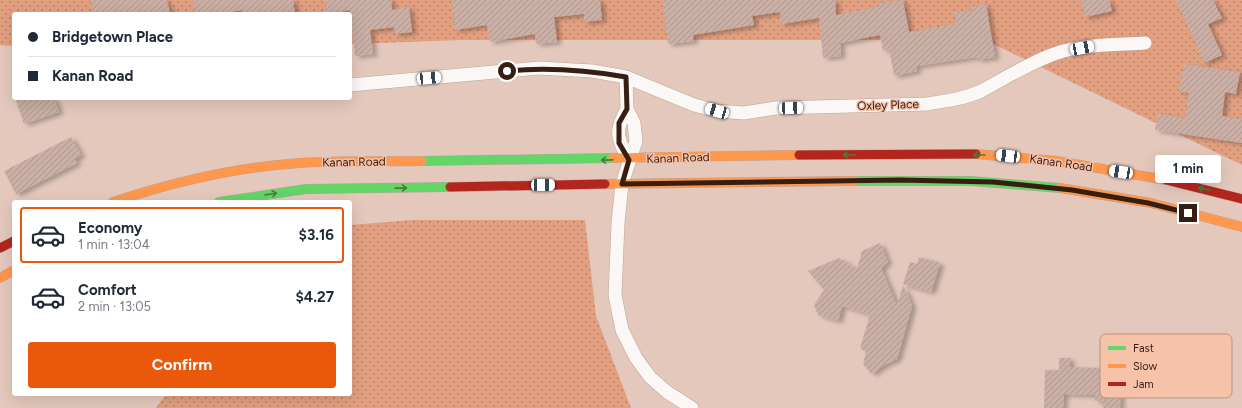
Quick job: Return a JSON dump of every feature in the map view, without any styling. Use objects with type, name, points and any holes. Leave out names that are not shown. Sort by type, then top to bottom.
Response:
[{"type":"main road","name":"Kanan Road","points":[[119,200],[156,188],[220,174],[300,163],[629,160],[741,156],[994,155],[1153,177],[1242,199]]},
{"type":"main road","name":"Kanan Road","points":[[232,200],[306,189],[900,180],[993,182],[1072,190],[1148,203],[1242,227]]},
{"type":"main road","points":[[0,248],[12,242]]},
{"type":"main road","points":[[0,278],[12,271]]},
{"type":"street","name":"Oxley Place","points":[[352,85],[538,68],[592,71],[626,77],[694,105],[717,111],[744,112],[776,108],[927,104],[950,101],[979,91],[1026,65],[1058,53],[1094,46],[1145,43]]},
{"type":"street","points":[[626,77],[627,109],[634,123],[636,141],[622,184],[618,223],[615,295],[622,330],[636,358],[650,377],[667,392],[692,408]]},
{"type":"shaded area","points":[[0,0],[1242,0],[1242,165],[985,40],[462,40],[352,44],[352,12],[12,12],[12,46],[0,45]]},
{"type":"shaded area","points":[[413,220],[585,220],[596,316],[631,408],[156,408],[165,396],[352,396],[352,225]]},
{"type":"building","points":[[90,0],[166,0],[170,12],[93,12]]},
{"type":"building","points":[[193,0],[293,0],[295,12],[242,12],[242,10],[230,12],[195,12]]},
{"type":"building","points":[[325,0],[391,0],[392,10],[409,7],[412,32],[395,34],[394,27],[370,30],[373,54],[355,56],[352,12],[350,12],[350,10],[327,12]]},
{"type":"building","points":[[452,0],[600,0],[602,20],[584,22],[584,14],[554,17],[557,42],[536,44],[535,34],[490,42],[487,25],[455,30]]},
{"type":"building","points":[[662,0],[835,0],[836,15],[880,6],[879,3],[903,0],[909,32],[956,24],[954,13],[972,10],[972,7],[986,4],[995,57],[978,60],[977,57],[916,66],[917,71],[894,76],[889,49],[883,51],[880,35],[840,43],[841,56],[823,58],[819,18],[781,24],[780,12],[752,16],[754,25],[693,35],[694,41],[668,44]]},
{"type":"building","points":[[1081,0],[1109,0],[1112,11],[1085,17]]},
{"type":"building","points":[[1176,0],[1213,0],[1222,18],[1208,24],[1222,55],[1204,63]]},
{"type":"building","points":[[1184,64],[1240,72],[1236,94],[1225,92],[1222,116],[1242,119],[1242,143],[1155,130],[1158,114],[1185,118],[1189,93],[1179,91]]},
{"type":"building","points":[[16,100],[55,100],[59,112],[24,124]]},
{"type":"building","points":[[71,137],[81,155],[74,159],[77,163],[16,194],[4,171]]},
{"type":"building","points":[[880,243],[888,262],[881,268],[897,306],[903,285],[912,306],[897,359],[884,365],[872,374],[863,364],[866,352],[860,348],[870,315],[842,306],[838,321],[818,315],[814,305],[824,290],[808,271],[839,258],[857,269],[862,251]]},
{"type":"building","points":[[919,257],[940,263],[931,292],[903,284],[910,262],[917,264]]},
{"type":"building","points":[[1059,358],[1070,358],[1070,367],[1100,368],[1100,398],[1120,398],[1120,408],[1103,408],[1103,402],[1095,401],[1095,395],[1064,394],[1063,408],[1044,408],[1045,370],[1059,370]]},
{"type":"traffic: fast","points":[[422,161],[613,158]]},
{"type":"traffic: fast","points":[[855,181],[971,181],[1060,188]]},
{"type":"traffic: fast","points":[[232,200],[306,189],[450,187]]},
{"type":"traffic: slow","points":[[976,154],[1057,161],[1166,180]]},
{"type":"traffic: slow","points":[[613,158],[799,155]]},
{"type":"traffic: slow","points":[[120,200],[205,176],[276,165],[346,161],[422,161]]},
{"type":"traffic: slow","points":[[605,184],[855,181]]},
{"type":"traffic: slow","points":[[1060,188],[1151,203],[1242,227]]},
{"type":"traffic: slow","points":[[0,278],[12,271]]},
{"type":"traffic: jam","points":[[799,155],[976,154]]},
{"type":"traffic: jam","points":[[1166,180],[1242,199]]},
{"type":"traffic: jam","points":[[450,187],[605,184]]},
{"type":"traffic: jam","points":[[0,248],[12,242]]},
{"type":"route","points":[[507,71],[538,68],[568,69],[592,71],[626,77],[627,109],[619,123],[619,143],[629,160],[622,184],[900,180],[993,182],[1072,190],[1148,203],[1188,213]]}]
